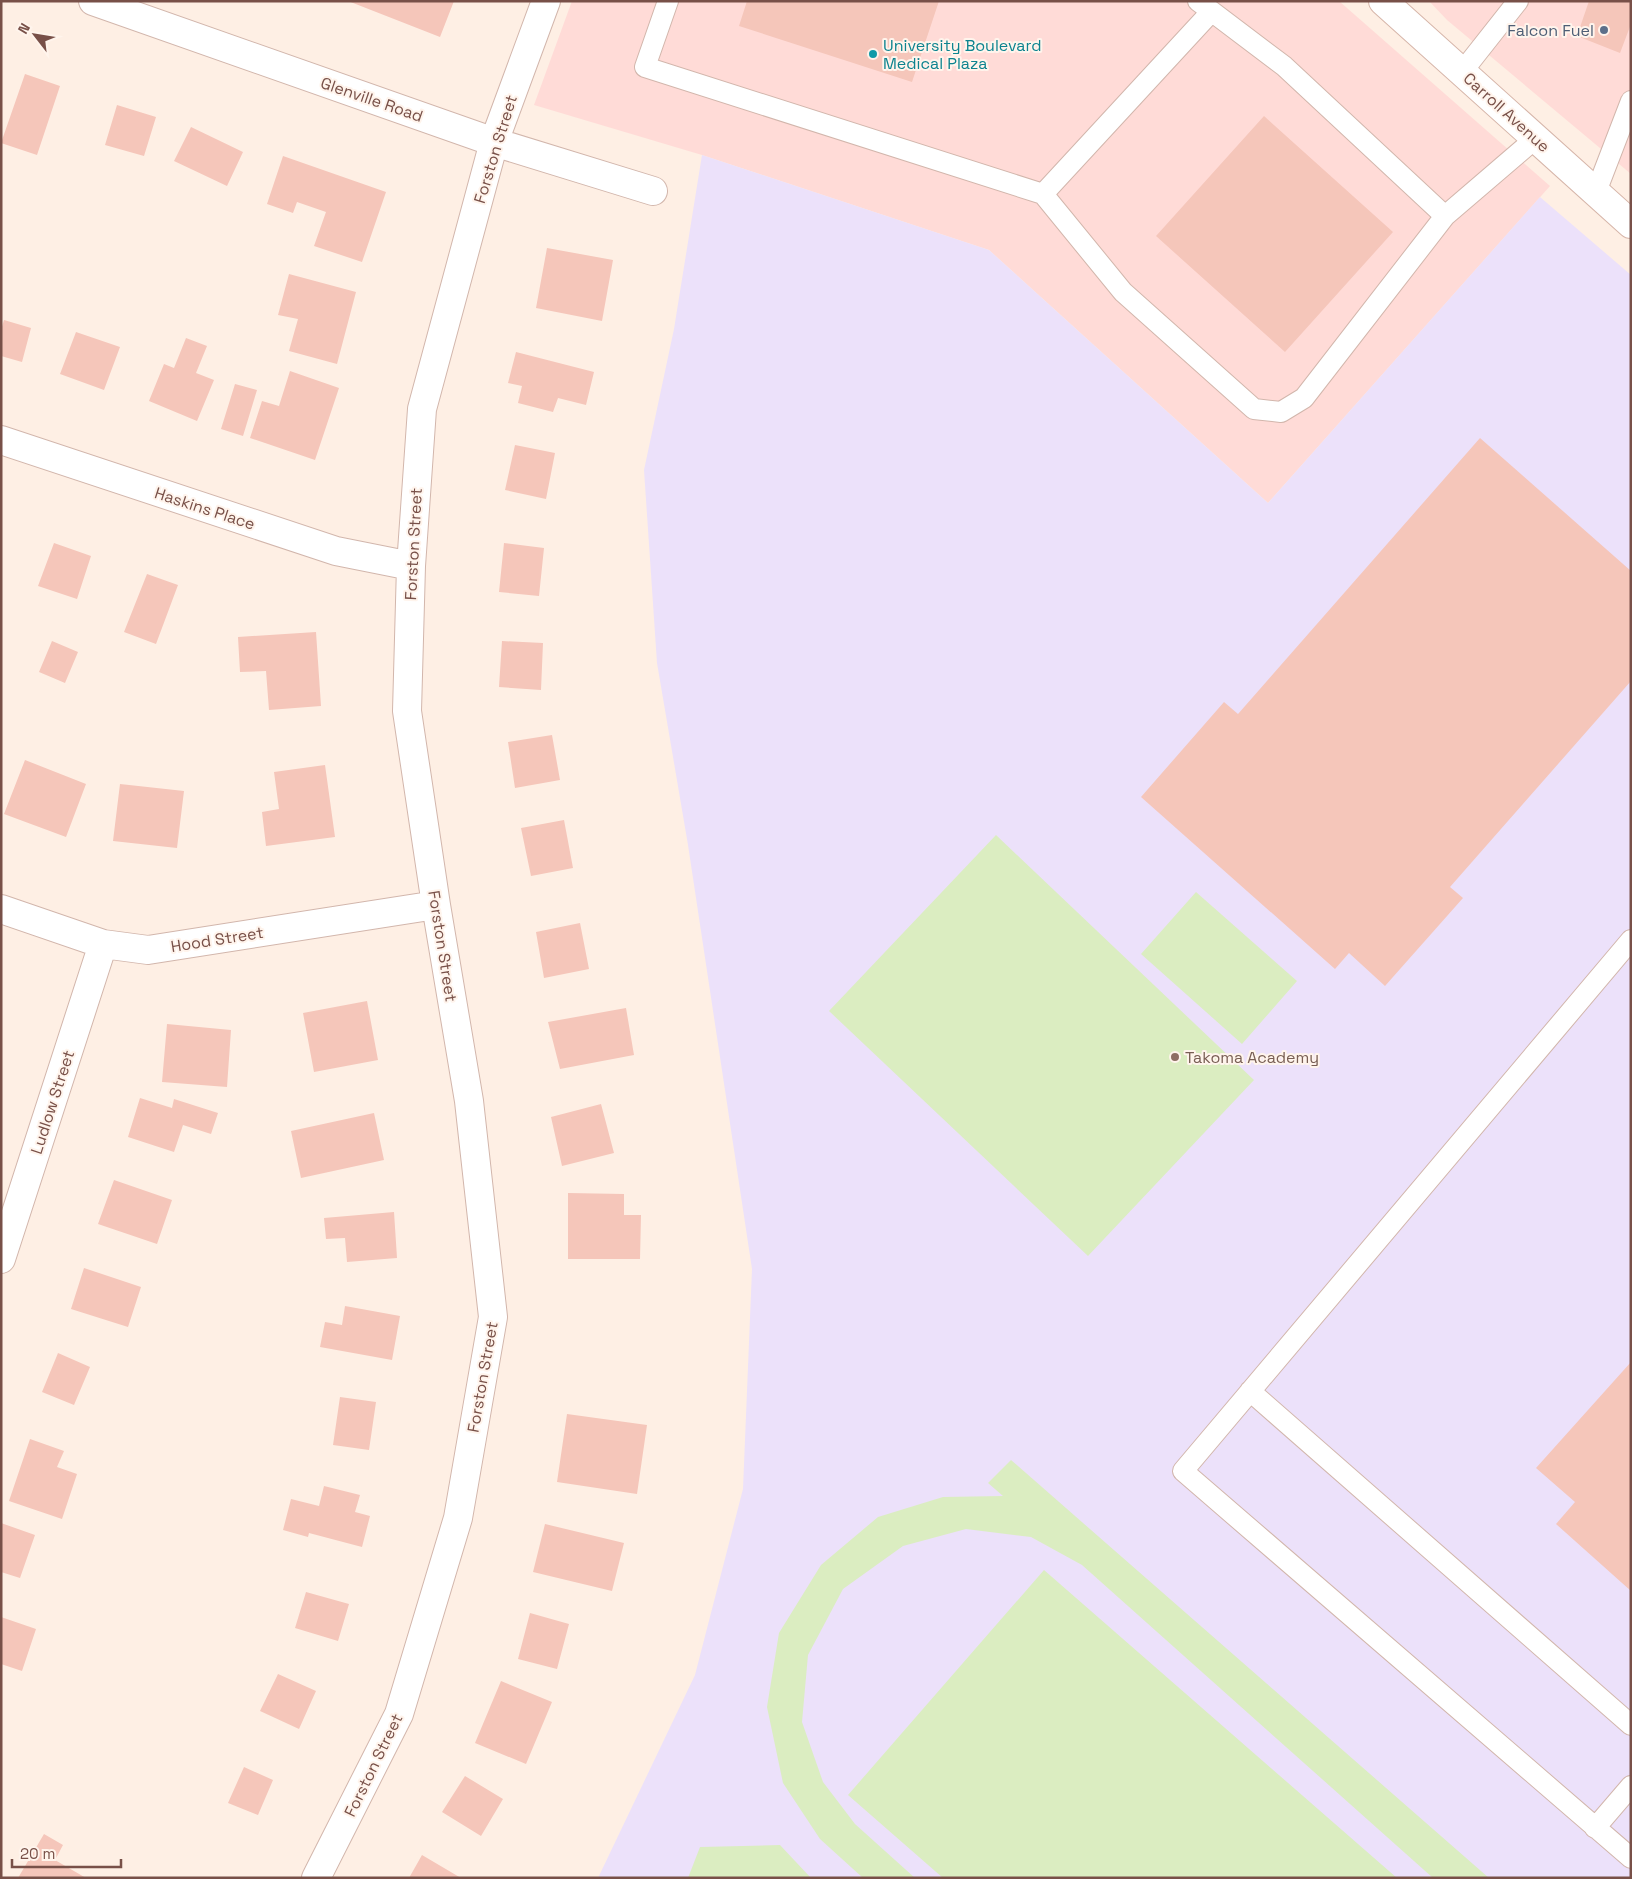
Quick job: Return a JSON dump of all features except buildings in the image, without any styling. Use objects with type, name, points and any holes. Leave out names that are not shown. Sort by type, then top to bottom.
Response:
[{"type":"street","name":"Glenville Road","points":[[93,1],[494,142],[653,191]]},
{"type":"street","name":"Forston Street","points":[[316,1878],[399,1714],[458,1518],[493,1316],[469,1101],[436,905],[407,711],[411,566],[422,409],[494,142],[546,1]]},
{"type":"street","name":"Carroll Avenue","points":[[1383,1],[1631,224]]},
{"type":"street","name":"Haskins Place","points":[[1,440],[336,551],[411,566]]},
{"type":"street","name":"Hood Street","points":[[1,909],[103,944],[148,950],[436,905]]},
{"type":"street","name":"Ludlow Street","points":[[1,1259],[103,944]]},
{"type":"lane","points":[[668,1],[646,67],[1043,194],[1123,292],[1254,409],[1281,412],[1304,398],[1445,216],[1536,138]]},
{"type":"lane","points":[[1462,72],[1518,1]]},
{"type":"lane","points":[[1043,194],[1204,6],[1284,66],[1445,216]]},
{"type":"lane","points":[[1596,192],[1631,101]]},
{"type":"lane","points":[[1631,940],[1182,1471],[1631,1858]]},
{"type":"lane","points":[[1250,1391],[1631,1725]]},
{"type":"lane","points":[[1595,1828],[1631,1786]]},
{"type":"shaded area","points":[[572,1],[1339,1],[1550,186],[1268,503],[989,250],[702,155],[534,105]]},
{"type":"shaded area","points":[[1429,1],[1631,1],[1631,174],[1447,20]]},
{"type":"shaded area","name":"Takoma Academy","points":[[702,155],[989,250],[1268,503],[1540,197],[1631,275],[1631,1878],[598,1878],[695,1675],[743,1489],[752,1269],[688,845],[657,663],[644,470],[674,329]]},
{"type":"green space","points":[[996,835],[1254,1080],[1088,1256],[829,1011]]},
{"type":"green space","points":[[1196,892],[1297,981],[1242,1044],[1141,954]]},
{"type":"green space","points":[[1011,1460],[1489,1878],[1433,1878],[1082,1565],[1031,1537],[966,1529],[903,1546],[843,1589],[808,1655],[802,1722],[823,1782],[855,1824],[915,1878],[863,1878],[820,1839],[783,1783],[767,1707],[779,1633],[821,1565],[878,1517],[943,1497],[1003,1496],[988,1483]]},
{"type":"green space","points":[[1044,1570],[1397,1878],[943,1878],[848,1795]]},
{"type":"green space","points":[[780,1845],[811,1878],[688,1878],[700,1847]]},
{"type":"place","name":"Falcon Fuel","points":[[1604,30]]},
{"type":"place","name":"University Boulevard Medical Plaza","points":[[873,54]]},
{"type":"place","name":"Takoma Academy","points":[[1175,1057]]}]
